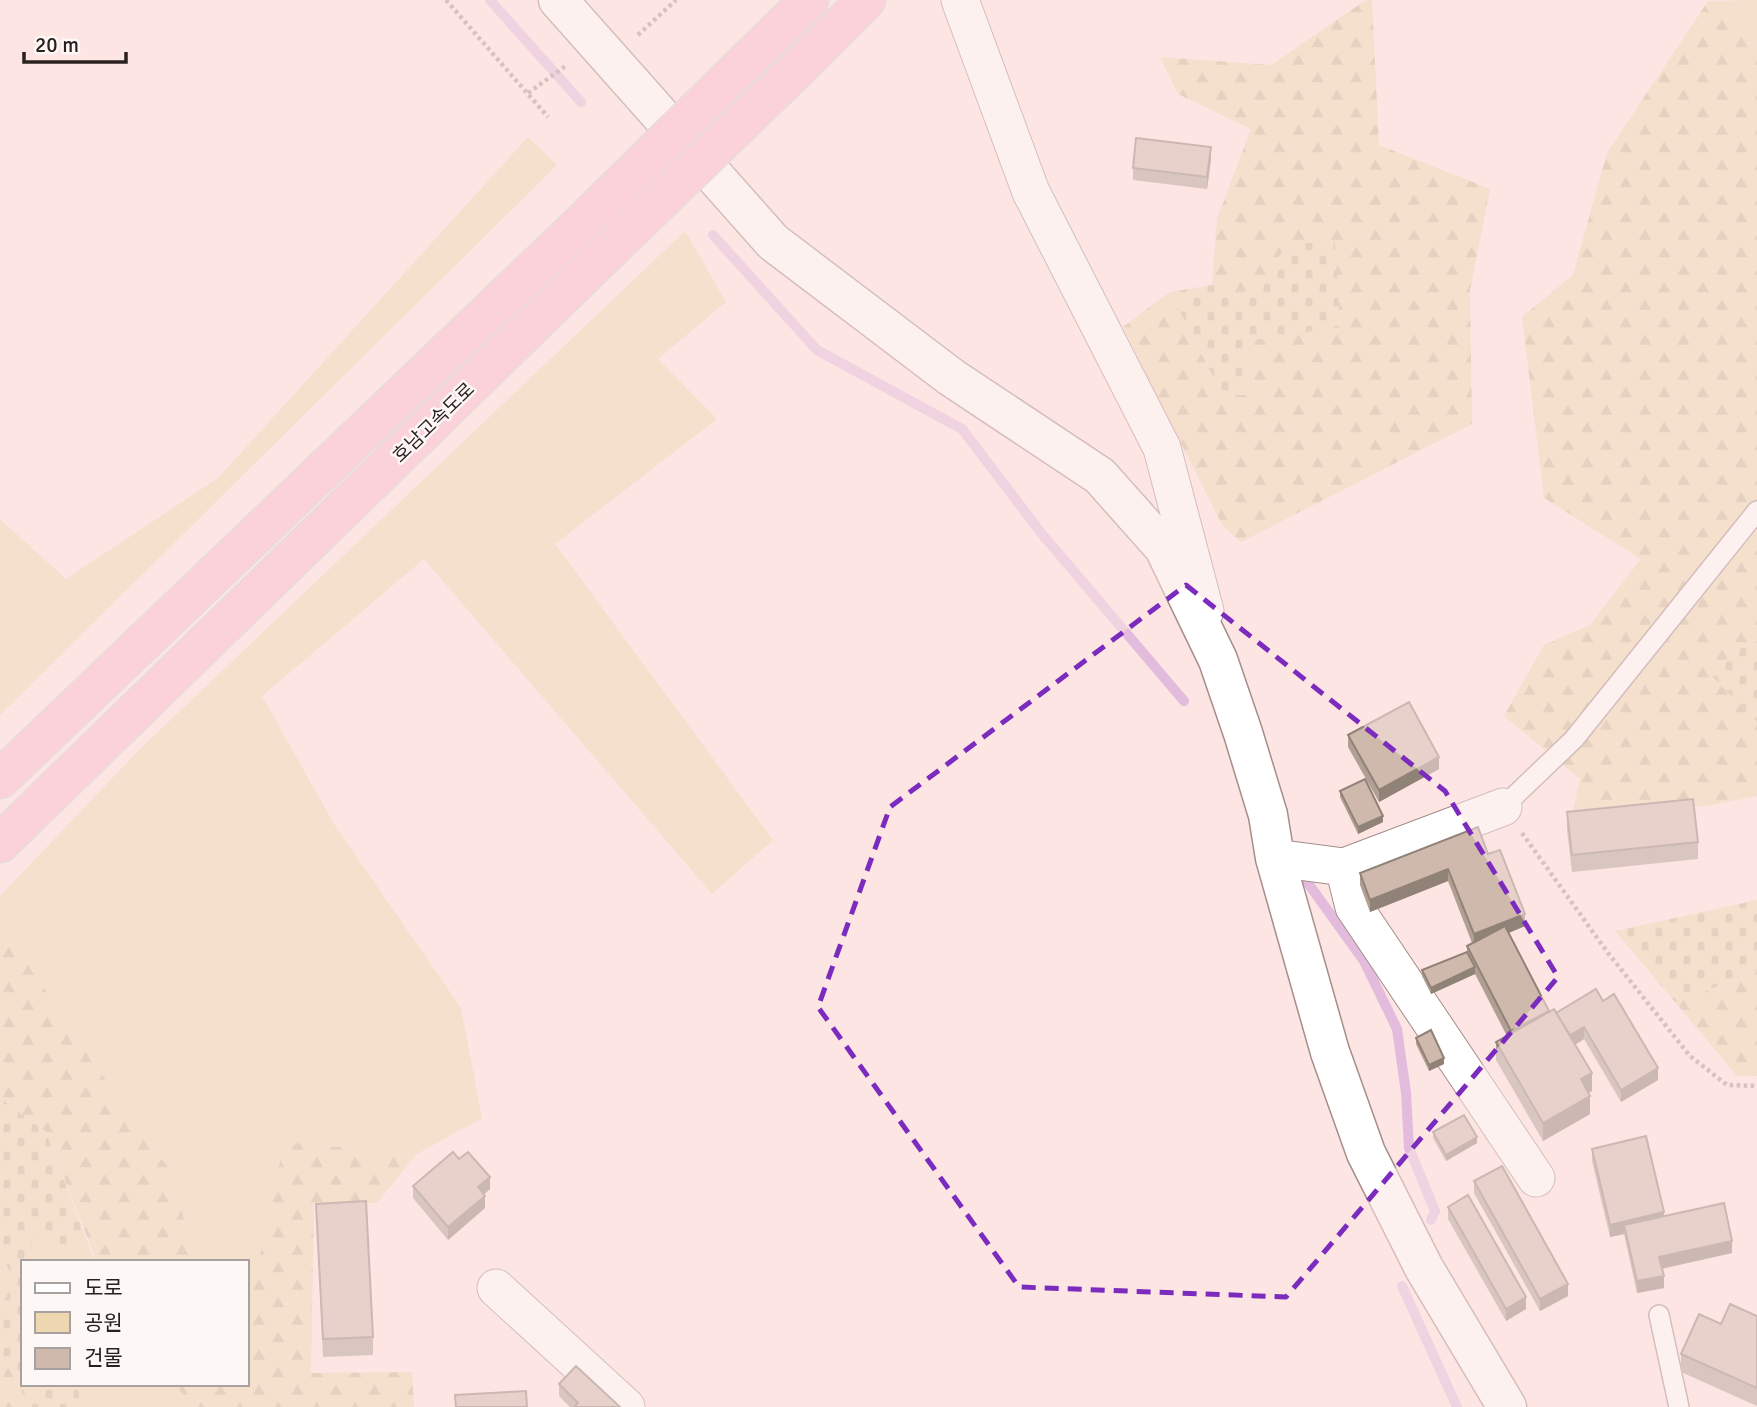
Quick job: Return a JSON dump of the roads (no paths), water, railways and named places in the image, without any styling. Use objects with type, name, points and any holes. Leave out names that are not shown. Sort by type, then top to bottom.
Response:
[{"type":"highway","points":[[0,779],[584,221],[809,0]]},
{"type":"highway","name":"호남고속도로","points":[[0,843],[866,0]]},
{"type":"street","points":[[558,0],[773,242],[951,377],[1100,475],[1164,548],[1218,660]]},
{"type":"street","points":[[960,0],[1031,192],[1161,448],[1218,660],[1268,815],[1275,858],[1330,1052],[1366,1153],[1424,1268],[1507,1407]]},
{"type":"street","points":[[1275,858],[1344,867],[1503,807]]},
{"type":"street","points":[[1344,867],[1354,907],[1536,1178]]},
{"type":"street","points":[[496,1288],[626,1407]]},
{"type":"lane","points":[[1503,807],[1574,739],[1757,511]]},
{"type":"lane","points":[[1659,1315],[1679,1407]]},
{"type":"waterway","points":[[490,0],[581,102]]},
{"type":"waterway","points":[[713,235],[817,350],[962,429],[1042,534],[1184,701]]},
{"type":"waterway","points":[[1300,872],[1364,961],[1397,1029],[1406,1093],[1409,1148],[1435,1211],[1431,1220]]},
{"type":"waterway","points":[[1402,1286],[1457,1407]]}]
